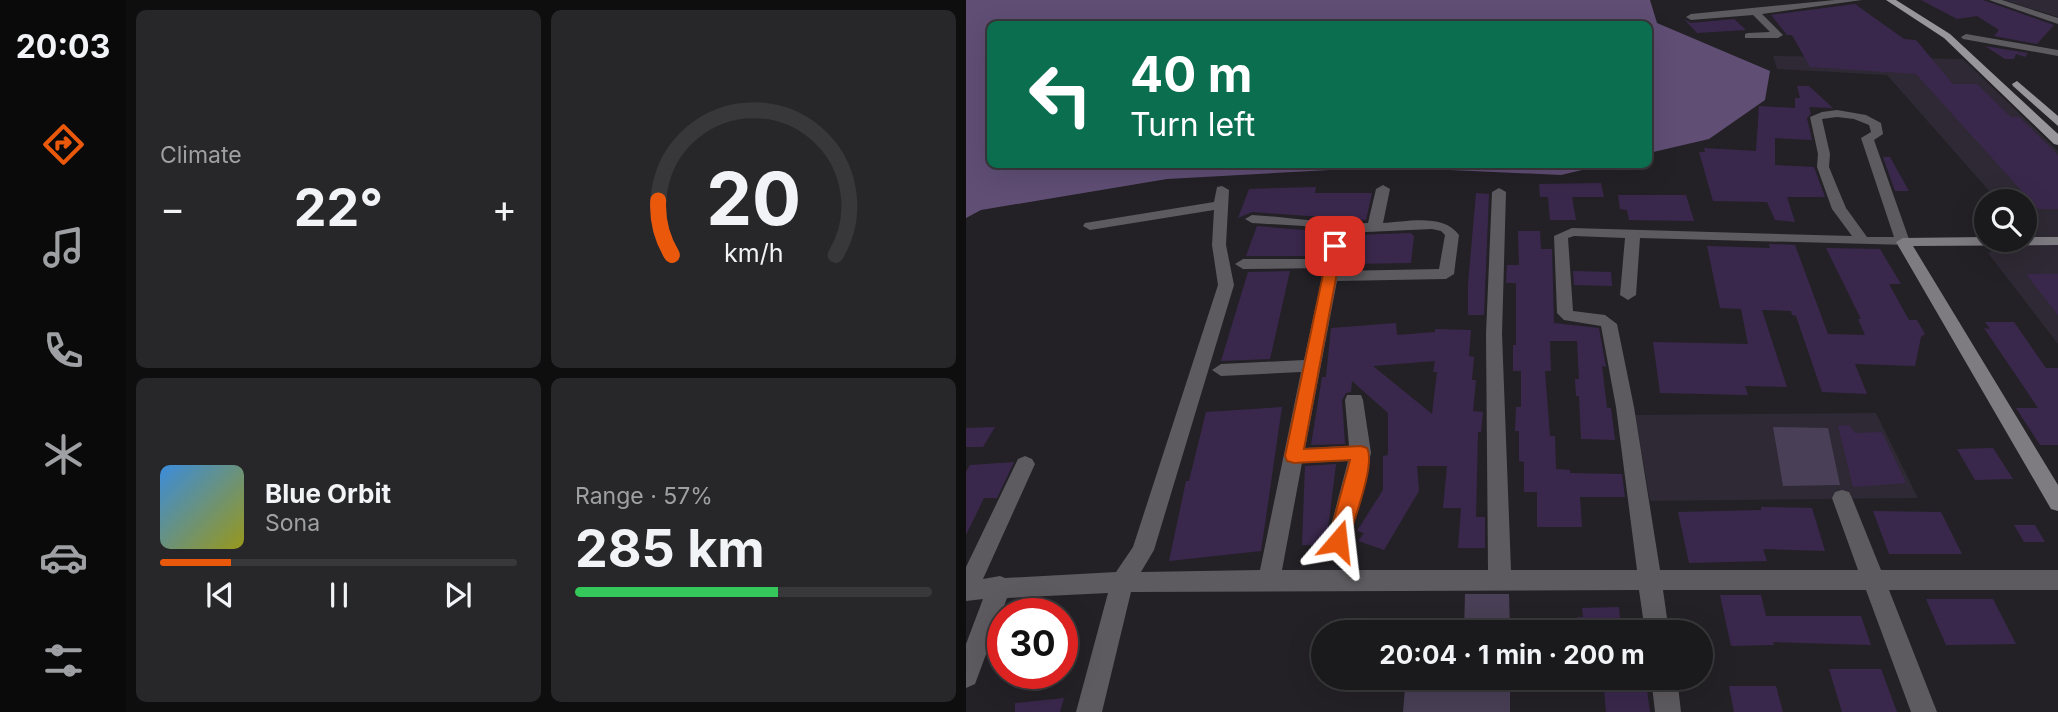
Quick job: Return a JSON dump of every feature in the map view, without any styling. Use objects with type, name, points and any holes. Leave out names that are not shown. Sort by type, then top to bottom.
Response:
[{"type":"main road","points":[[1890,0],[1947,36],[2058,141]]},
{"type":"main road","points":[[1906,0],[1966,37],[1984,55]]},
{"type":"main road","points":[[2003,72],[2058,122]]},
{"type":"street","points":[[1691,17],[1858,0]]},
{"type":"street","points":[[1993,0],[2058,21]]},
{"type":"street","points":[[1748,36],[1778,35],[1755,12]]},
{"type":"street","points":[[1966,37],[2058,53]]},
{"type":"street","points":[[1862,240],[1839,209],[1823,167],[1824,154],[1816,117],[1824,114],[1868,118],[1875,123],[1877,135],[1867,138],[1903,242],[2058,503]]},
{"type":"street","points":[[1375,226],[1383,189]]},
{"type":"street","points":[[1499,192],[1494,334],[1500,581]]},
{"type":"street","points":[[1089,712],[1122,582],[1143,550],[1226,285],[1219,245],[1222,197],[1090,226]]},
{"type":"street","points":[[1244,264],[1446,274],[1452,234],[1446,228],[1375,226],[1339,229],[1304,222],[1252,219]]},
{"type":"street","points":[[1269,580],[1339,229]]},
{"type":"street","points":[[1656,620],[1609,324],[1601,318],[1575,318],[1565,313],[1563,234],[1903,242],[2058,241]]},
{"type":"street","points":[[1628,295],[1633,234]]},
{"type":"street","points":[[1221,370],[1312,366]]},
{"type":"street","points":[[1338,541],[1361,453],[1361,430],[1354,400]]},
{"type":"street","points":[[1294,456],[1361,453]]},
{"type":"street","points":[[966,590],[1025,464]]},
{"type":"street","points":[[1842,498],[1923,712]]},
{"type":"street","points":[[966,590],[1000,586],[1269,580],[2058,580]]},
{"type":"street","points":[[966,676],[1000,586]]},
{"type":"street","points":[[1665,690],[1668,712]]},
{"type":"shaded area","points":[[966,0],[1650,0],[1657,23],[1770,71],[1765,100],[1709,139],[1652,152],[1652,21],[987,21],[987,168],[1367,168],[1167,179],[981,210],[966,218]]},
{"type":"shaded area","points":[[2004,0],[2058,0],[2058,17]]},
{"type":"shaded area","points":[[1773,56],[1963,59],[2058,151],[2058,344],[1988,253],[2037,252],[2037,189],[1987,189],[1887,75],[1777,69]]},
{"type":"shaded area","points":[[1407,168],[1590,168],[1561,175]]},
{"type":"shaded area","points":[[1876,413],[1918,498],[1650,501],[1635,415]]},
{"type":"shaded area","points":[[1773,427],[1828,428],[1840,485],[1783,486]]},
{"type":"shaded area","points":[[1465,594],[1509,594],[1510,620],[1464,620]]},
{"type":"shaded area","points":[[1405,690],[1510,690],[1510,712],[1403,712]]},
{"type":"building","points":[[1921,0],[1983,0],[2054,25],[2037,44],[1994,36],[1999,30],[1977,16],[1957,19]]},
{"type":"building","points":[[1855,4],[1904,39],[1916,40],[1953,84],[1977,84],[2011,117],[2019,117],[2058,155],[2058,209],[2038,209],[2037,189],[2020,189],[1916,74],[1810,67],[1792,35],[1787,35],[1771,15]]},
{"type":"building","points":[[1684,19],[1691,23],[1734,19],[1746,30],[1697,33]]},
{"type":"building","points":[[1985,46],[2028,53],[2025,57],[2016,54],[2014,59],[2005,59]]},
{"type":"building","points":[[1797,86],[1809,86],[1833,108],[1809,107],[1811,114],[1807,118],[1812,140],[1775,138],[1775,165],[1814,167],[1825,197],[1787,197],[1795,222],[1775,220],[1767,202],[1713,201],[1699,152],[1705,152],[1704,148],[1756,151],[1759,106],[1795,108],[1795,98],[1800,98]]},
{"type":"building","points":[[1883,157],[1890,157],[1909,191],[1895,191]]},
{"type":"building","points":[[1601,183],[1604,197],[1572,197],[1576,220],[1550,220],[1548,197],[1540,197],[1539,184]]},
{"type":"building","points":[[1316,187],[1315,193],[1372,193],[1366,220],[1252,212],[1238,218],[1249,189]]},
{"type":"building","points":[[1476,193],[1489,194],[1484,315],[1468,315],[1468,284]]},
{"type":"building","points":[[1618,195],[1686,195],[1694,221],[1629,220],[1627,210],[1620,209]]},
{"type":"building","points":[[1257,226],[1314,231],[1306,256],[1246,256]]},
{"type":"building","points":[[1518,231],[1540,231],[1541,249],[1552,249],[1554,323],[1599,328],[1606,367],[1602,366],[1607,408],[1611,408],[1615,440],[1581,439],[1579,396],[1576,396],[1575,379],[1579,379],[1577,341],[1550,341],[1551,371],[1545,371],[1550,436],[1555,436],[1556,469],[1570,470],[1570,473],[1622,474],[1625,497],[1580,497],[1582,527],[1537,527],[1537,492],[1524,492],[1524,462],[1519,461],[1519,431],[1515,431],[1516,407],[1521,407],[1521,371],[1513,371],[1513,345],[1516,345],[1516,283],[1506,283],[1507,265],[1519,265]]},
{"type":"building","points":[[1410,233],[1414,236],[1411,263],[1350,264],[1355,235]]},
{"type":"building","points":[[1769,244],[1795,245],[1828,334],[1865,335],[1858,319],[1861,319],[1826,248],[1880,249],[1901,284],[1889,284],[1909,320],[1917,320],[1925,334],[1921,337],[1915,366],[1855,364],[1867,394],[1822,392],[1796,316],[1792,315],[1791,311],[1762,310],[1787,387],[1745,386],[1748,395],[1660,393],[1653,342],[1748,344],[1741,309],[1720,308],[1707,246],[1770,248]]},
{"type":"building","points":[[1290,271],[1270,359],[1221,361],[1248,272]]},
{"type":"building","points":[[1573,271],[1611,272],[1612,286],[1574,285]]},
{"type":"building","points":[[2026,274],[2058,274],[2058,315]]},
{"type":"building","points":[[1985,322],[2014,322],[2046,368],[2058,368],[2058,445],[2040,445],[2016,408],[2038,408],[1984,328],[1990,329]]},
{"type":"building","points":[[1396,323],[1397,335],[1435,332],[1435,329],[1471,330],[1469,356],[1474,357],[1472,380],[1476,380],[1473,411],[1483,412],[1481,432],[1478,432],[1476,517],[1485,517],[1485,548],[1458,548],[1461,508],[1443,508],[1447,466],[1417,466],[1419,491],[1384,550],[1358,541],[1364,533],[1357,531],[1383,490],[1383,456],[1388,455],[1388,413],[1352,381],[1351,392],[1346,393],[1342,400],[1345,444],[1311,445],[1322,377],[1326,377],[1331,328]],"holes":[[[1435,361],[1433,372],[1437,372],[1432,414],[1373,366]]]},
{"type":"building","points":[[1282,407],[1261,551],[1169,561],[1186,481],[1189,481],[1206,412]]},
{"type":"building","points":[[1849,425],[1855,433],[1882,432],[1906,483],[1853,487],[1838,426]]},
{"type":"building","points":[[995,427],[983,447],[966,447],[966,428]]},
{"type":"building","points":[[1993,448],[2013,479],[1975,480],[1957,449]]},
{"type":"building","points":[[1014,462],[997,498],[984,498],[966,535],[966,472],[970,465]]},
{"type":"building","points":[[1336,464],[1326,545],[1302,545],[1305,466]]},
{"type":"building","points":[[1761,507],[1812,508],[1825,551],[1763,549],[1767,561],[1689,563],[1678,512],[1761,510]]},
{"type":"building","points":[[1873,511],[1941,512],[1962,554],[1889,554]]},
{"type":"building","points":[[2014,525],[2035,525],[2045,542],[2024,542]]},
{"type":"building","points":[[1720,595],[1761,595],[1766,616],[1861,616],[1871,645],[1773,642],[1774,645],[1731,646]]},
{"type":"building","points":[[1926,599],[1993,599],[2016,644],[1946,645]]},
{"type":"building","points":[[1619,607],[1620,620],[1577,620],[1577,617],[1583,617],[1582,608]]},
{"type":"building","points":[[1829,669],[1881,669],[1897,712],[1842,712]]},
{"type":"building","points":[[1729,686],[1776,686],[1783,712],[1734,712]]},
{"type":"building","points":[[1604,690],[1647,690],[1650,712],[1606,712]]},
{"type":"building","points":[[1064,698],[1060,712],[1015,712],[1015,703]]},
{"type":"route","points":[[1335,246],[1294,456],[1361,453],[1338,541]]}]
